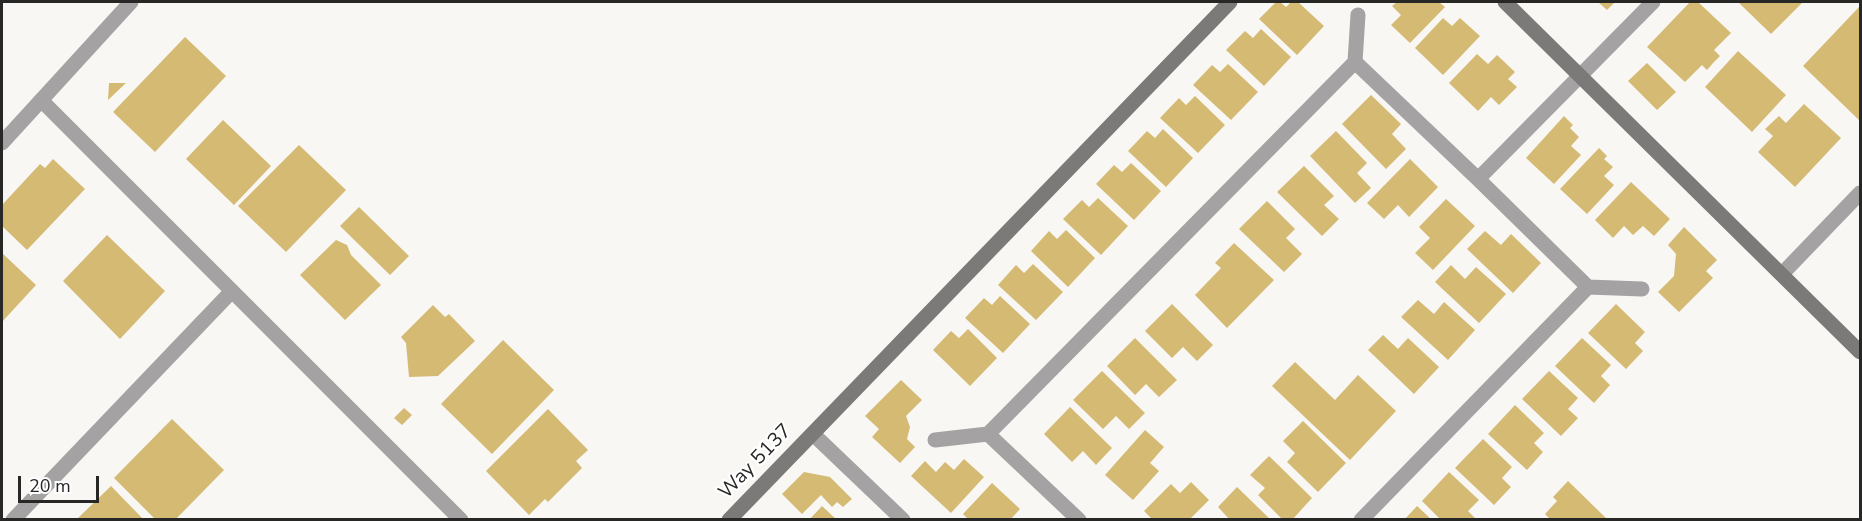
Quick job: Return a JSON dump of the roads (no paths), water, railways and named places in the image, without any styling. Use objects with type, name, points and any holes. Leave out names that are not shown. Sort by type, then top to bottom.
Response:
[{"type":"street","points":[[2,143],[131,2]]},
{"type":"street","name":"Way 5137","points":[[729,519],[1230,2]]},
{"type":"street","points":[[1505,2],[1860,352]]},
{"type":"street","points":[[1478,179],[1653,2]]},
{"type":"street","points":[[935,440],[988,434],[1355,62],[1358,15]]},
{"type":"street","points":[[1355,62],[1588,287],[1642,289]]},
{"type":"street","points":[[41,100],[461,519]]},
{"type":"street","points":[[1782,274],[1860,193]]},
{"type":"street","points":[[1361,519],[1588,287]]},
{"type":"street","points":[[13,519],[232,291]]},
{"type":"street","points":[[813,434],[903,519]]},
{"type":"street","points":[[988,434],[1079,519]]}]
